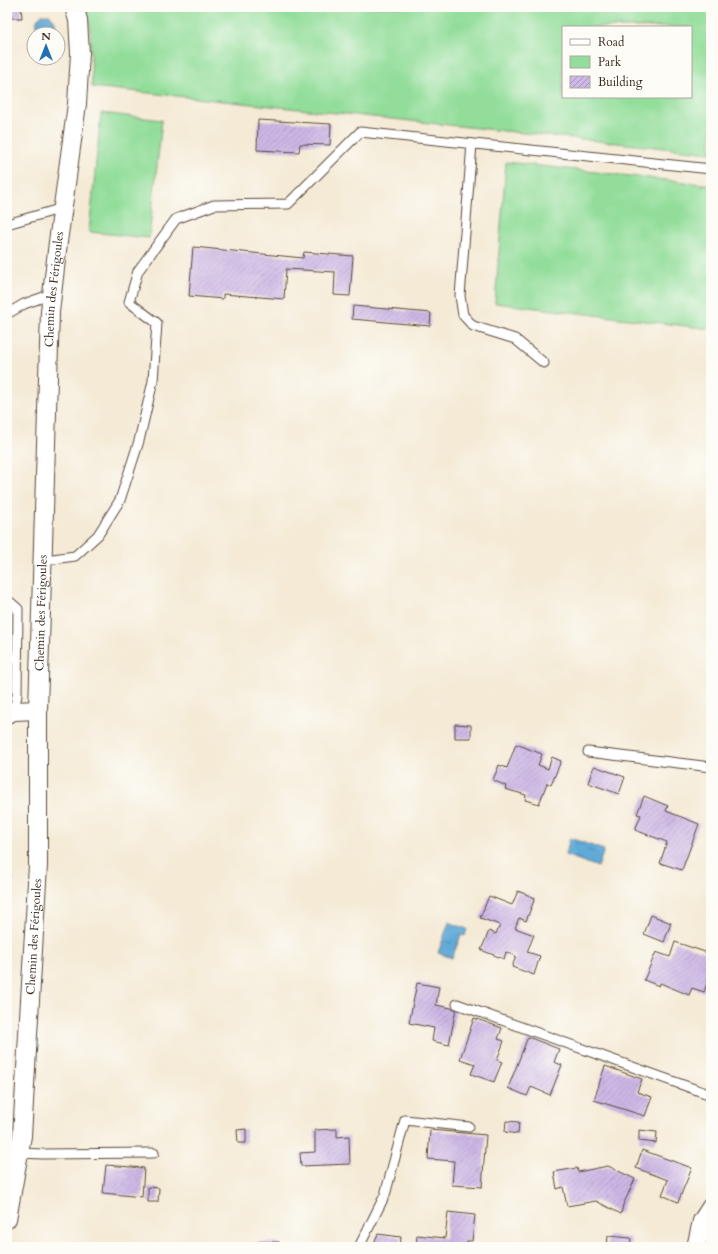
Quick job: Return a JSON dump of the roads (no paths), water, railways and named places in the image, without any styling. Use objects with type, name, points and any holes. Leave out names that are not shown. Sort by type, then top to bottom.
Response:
[{"type":"street","name":"Chemin des Férigoules","points":[[7,1219],[22,1136],[38,865],[38,710],[50,312],[77,104],[80,53],[78,20],[74,7]]},
{"type":"street","points":[[11,712],[38,710]]},
{"type":"street","points":[[696,1247],[708,1217]]},
{"type":"lane","points":[[42,559],[75,556],[98,535],[120,500],[139,441],[153,381],[157,323],[129,302],[138,271],[176,219],[214,205],[288,204],[360,132],[711,169]]},
{"type":"lane","points":[[472,144],[460,296],[463,315],[473,326],[515,339],[544,363]]},
{"type":"lane","points":[[7,224],[63,208]]},
{"type":"lane","points":[[7,314],[24,304],[52,294]]},
{"type":"lane","points":[[7,602],[10,602],[18,609],[17,694],[11,712]]},
{"type":"lane","points":[[588,752],[711,767]]},
{"type":"lane","points":[[457,1004],[711,1094]]},
{"type":"lane","points":[[359,1247],[385,1195],[405,1120],[469,1127]]},
{"type":"lane","points":[[19,1153],[154,1154]]},
{"type":"water","points":[[42,15],[50,15],[55,22],[55,26],[36,26],[38,19]]},
{"type":"water","points":[[570,838],[604,850],[598,867],[565,855]]},
{"type":"water","points":[[449,922],[467,929],[465,936],[461,935],[452,958],[438,953]]}]
